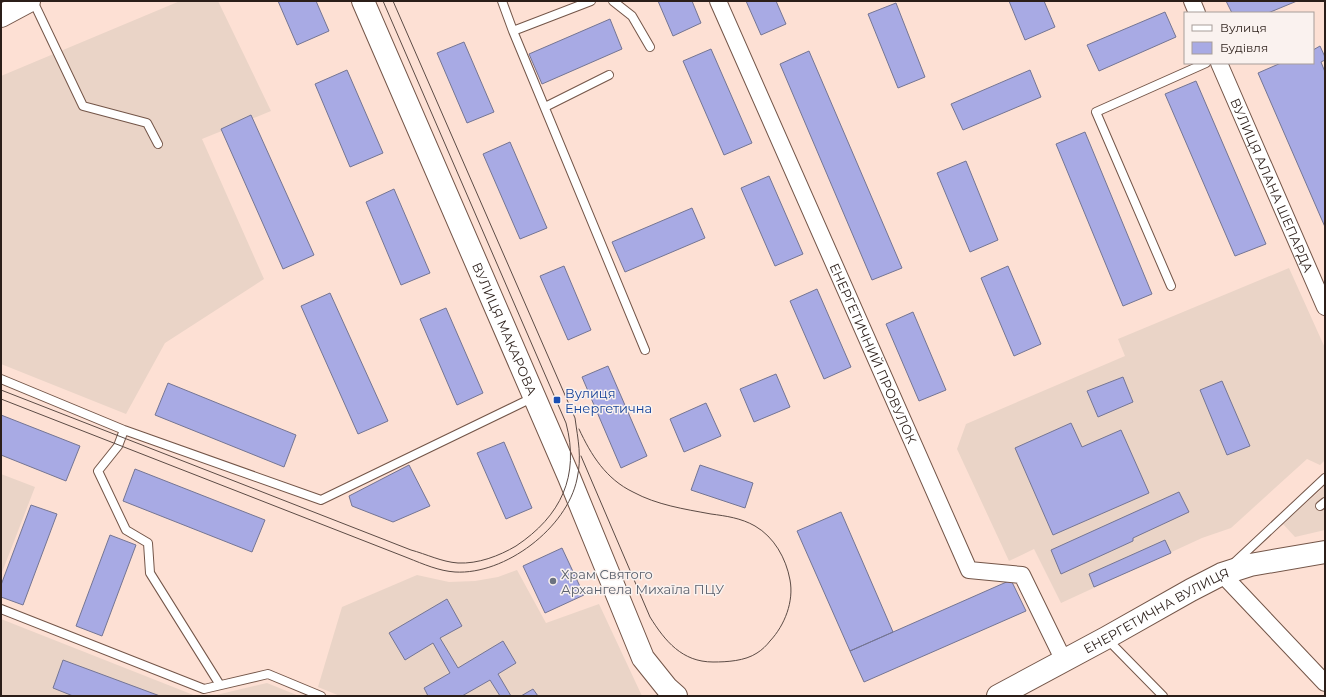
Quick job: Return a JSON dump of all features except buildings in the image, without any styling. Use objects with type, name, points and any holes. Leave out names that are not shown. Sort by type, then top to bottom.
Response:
[{"type":"main road","points":[[1,16],[29,1]]},
{"type":"main road","name":"ВУЛИЦЯ МАКАРОВА","points":[[363,1],[574,489],[643,658],[667,688],[676,696]]},
{"type":"main road","name":"ЕНЕРГЕТИЧНА ВУЛИЦЯ","points":[[998,696],[1222,574],[1250,566],[1325,552]]},
{"type":"street","name":"ЕНЕРГЕТИЧНИЙ ПРОВУЛОК","points":[[718,1],[969,570],[1022,575],[1064,661]]},
{"type":"street","points":[[1192,1],[1197,12]]},
{"type":"street","name":"ВУЛИЦЯ АЛАНА ШЕПАРДА","points":[[1219,64],[1325,307]]},
{"type":"street","points":[[1222,574],[1325,683]]},
{"type":"lane","points":[[33,1],[83,106],[147,123],[158,144]]},
{"type":"lane","points":[[502,1],[645,350]]},
{"type":"lane","points":[[513,31],[591,1]]},
{"type":"lane","points":[[613,1],[632,16],[650,47]]},
{"type":"lane","points":[[1171,286],[1096,112],[1204,64]]},
{"type":"lane","points":[[545,106],[609,75]]},
{"type":"lane","points":[[1,379],[124,430],[321,500],[534,397]]},
{"type":"lane","points":[[124,430],[118,446],[98,471],[126,530],[148,543],[150,573],[220,685]]},
{"type":"lane","points":[[1222,574],[1325,478]]},
{"type":"lane","points":[[1,609],[204,689],[268,674],[321,696]]},
{"type":"lane","points":[[1106,638],[1163,696]]},
{"type":"shaded area","points":[[180,1],[218,1],[271,111],[202,139],[264,279],[165,343],[126,414],[1,364],[1,76]]},
{"type":"shaded area","points":[[1289,268],[1325,348],[1325,460],[1320,465],[1307,459],[1231,528],[1202,538],[1061,603],[1034,549],[1009,561],[957,449],[966,424],[1125,356],[1118,339]]},
{"type":"shaded area","points":[[1,474],[35,487],[1,575]]},
{"type":"shaded area","points":[[1325,486],[1325,530],[1295,537],[1283,524]]},
{"type":"shaded area","points":[[517,570],[546,623],[599,604],[642,696],[340,696],[318,687],[342,607],[417,575],[449,582],[475,581],[498,577]]},
{"type":"shaded area","points":[[1,619],[196,696],[1,696]]},
{"type":"shaded area","points":[[267,683],[299,696],[212,696]]},
{"type":"tram line","points":[[1,390],[411,550],[446,561],[458,563],[481,561],[503,553],[516,546],[545,522],[563,493],[568,477],[570,442],[566,423],[383,1]]},
{"type":"tram line","points":[[1,399],[419,563],[443,570],[455,572],[474,571],[494,566],[513,557],[531,545],[547,531],[561,515],[571,497],[577,479],[579,456],[575,418],[393,1]]},
{"type":"tram line","points":[[579,429],[600,465],[623,487],[652,500],[671,506],[739,519],[755,526],[773,542],[786,564],[790,580],[791,596],[787,612],[780,628],[759,652],[752,656],[730,661],[702,661],[683,654],[668,642],[650,617],[581,456]]},
{"type":"place","name":"Вулиця Енергетична","points":[[557,400]]},
{"type":"place","name":"Храм Святого Архангела Михаїла ПЦУ","points":[[553,581]]}]
